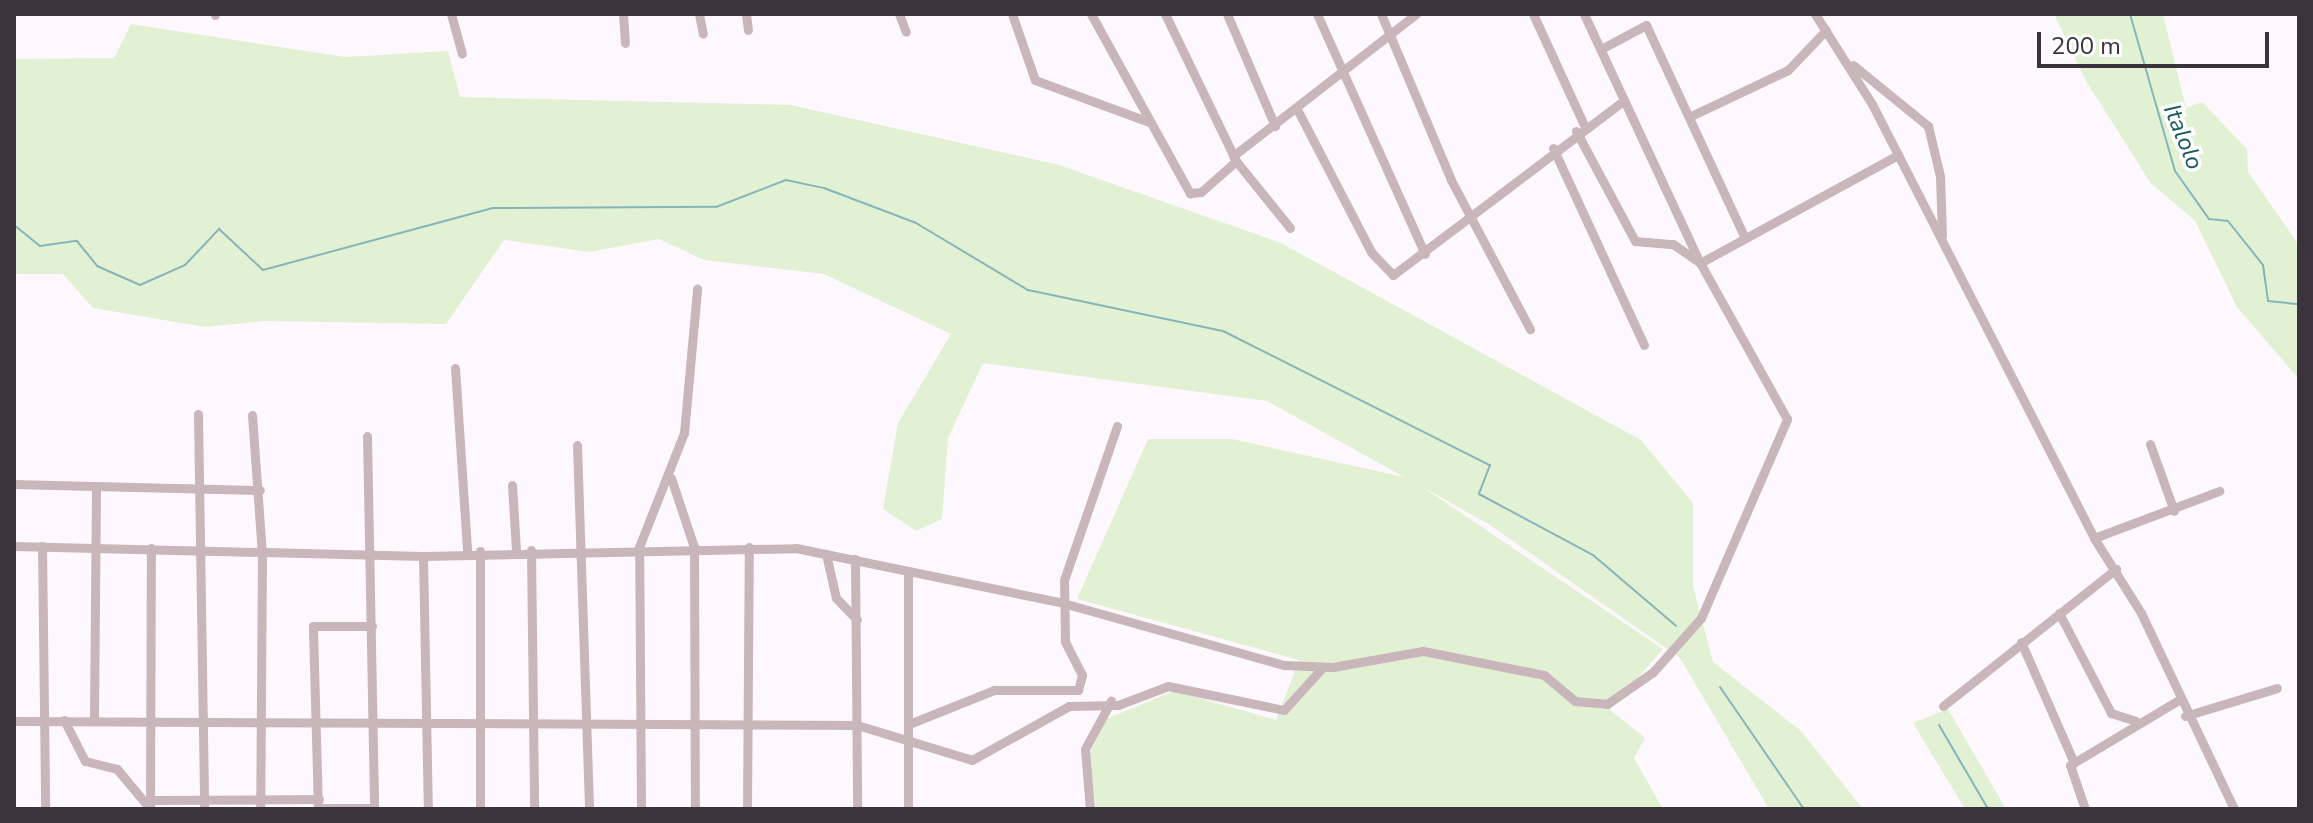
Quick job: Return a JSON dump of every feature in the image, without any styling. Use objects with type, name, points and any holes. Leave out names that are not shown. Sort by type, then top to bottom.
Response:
[{"type":"street","points":[[451,14],[462,54]]},
{"type":"street","points":[[623,14],[625,43]]},
{"type":"street","points":[[699,14],[703,34]]},
{"type":"street","points":[[746,14],[748,30]]},
{"type":"street","points":[[899,14],[906,32]]},
{"type":"street","points":[[1012,14],[1035,80],[1149,122]]},
{"type":"street","points":[[1091,14],[1190,193],[1201,192],[1234,159],[1416,14]]},
{"type":"street","points":[[1165,14],[1234,159],[1290,228]]},
{"type":"street","points":[[1227,14],[1275,126]]},
{"type":"street","points":[[1317,14],[1425,254]]},
{"type":"street","points":[[1381,14],[1469,212],[1530,329]]},
{"type":"street","points":[[1533,14],[1580,128],[1635,241],[1673,244],[1700,263]]},
{"type":"street","points":[[14,546],[262,553],[370,552],[423,556],[467,551],[749,547],[826,554],[1063,603],[1284,665],[1323,667],[1402,651],[1438,653],[1544,675],[1575,701],[1597,707],[1653,672],[1706,610],[1787,419],[1700,263],[1584,14]]},
{"type":"street","points":[[1815,14],[1849,62],[2094,538],[2116,569],[2177,701],[2234,809]]},
{"type":"street","points":[[1601,49],[1646,25],[1691,116],[1745,238]]},
{"type":"street","points":[[1691,116],[1788,70],[1826,30]]},
{"type":"street","points":[[1849,62],[1928,126],[1940,176],[1942,240]]},
{"type":"street","points":[[1297,109],[1379,265],[1400,273],[1469,212],[1580,128],[1624,100]]},
{"type":"street","points":[[1553,148],[1644,345]]},
{"type":"street","points":[[1700,263],[1898,155]]},
{"type":"street","points":[[641,809],[639,547],[671,478],[684,433],[697,289]]},
{"type":"street","points":[[455,368],[467,551]]},
{"type":"street","points":[[198,414],[204,804]]},
{"type":"street","points":[[252,415],[260,490],[262,553],[260,805]]},
{"type":"street","points":[[909,724],[994,690],[1076,692],[1082,675],[1066,647],[1064,580],[1117,426]]},
{"type":"street","points":[[150,806],[319,805],[374,808],[367,436]]},
{"type":"street","points":[[2150,444],[2174,511]]},
{"type":"street","points":[[577,445],[589,721],[589,809]]},
{"type":"street","points":[[671,478],[694,547],[695,809]]},
{"type":"street","points":[[14,484],[260,490]]},
{"type":"street","points":[[512,485],[516,550]]},
{"type":"street","points":[[94,717],[96,487]]},
{"type":"street","points":[[2094,538],[2174,511],[2219,491]]},
{"type":"street","points":[[42,546],[45,809]]},
{"type":"street","points":[[747,809],[749,547]]},
{"type":"street","points":[[150,806],[151,548]]},
{"type":"street","points":[[531,550],[534,809]]},
{"type":"street","points":[[480,551],[480,809]]},
{"type":"street","points":[[826,554],[836,598],[857,620]]},
{"type":"street","points":[[423,556],[428,809]]},
{"type":"street","points":[[855,559],[857,809]]},
{"type":"street","points":[[1943,706],[2116,569]]},
{"type":"street","points":[[908,571],[908,809]]},
{"type":"street","points":[[2059,613],[2111,713],[2136,721]]},
{"type":"street","points":[[319,805],[313,626],[372,626]]},
{"type":"street","points":[[2021,642],[2074,763]]},
{"type":"street","points":[[14,721],[45,722],[94,717],[261,727],[589,721],[857,725],[972,760],[1069,706],[1111,701],[1178,686],[1284,710],[1323,667]]},
{"type":"street","points":[[2185,716],[2277,688]]},
{"type":"street","points":[[1090,809],[1085,749],[1111,701]]},
{"type":"street","points":[[2085,809],[2067,771],[2136,721],[2177,701]]},
{"type":"street","points":[[64,720],[85,761],[134,781],[150,806]]},
{"type":"green space","points":[[2054,14],[2163,14],[2186,108],[2202,102],[2247,149],[2248,172],[2299,245],[2299,379],[2237,307],[2195,221],[2150,182],[2086,81]]},
{"type":"green space","points":[[131,24],[345,57],[448,51],[460,97],[791,105],[1059,165],[1281,243],[1641,440],[1693,503],[1693,586],[1713,662],[1801,731],[1863,809],[1769,809],[1680,658],[1490,525],[1421,486],[1663,649],[1610,710],[1645,738],[1634,758],[1663,809],[1096,809],[1089,756],[1106,719],[1174,691],[1276,720],[1299,660],[1077,599],[1148,439],[1232,439],[1404,477],[1267,401],[983,363],[948,438],[942,519],[916,531],[883,509],[898,423],[951,334],[824,274],[704,260],[659,239],[589,252],[504,240],[446,324],[263,321],[205,327],[93,308],[63,274],[14,274],[14,59],[114,58]]},
{"type":"green space","points":[[1948,709],[2006,809],[1965,809],[1913,723]]},
{"type":"waterway","name":"Italolo","points":[[2130,14],[2175,171],[2209,219],[2228,221],[2263,265],[2268,301],[2299,304]]},
{"type":"waterway","points":[[14,225],[40,246],[77,241],[97,266],[140,285],[185,265],[219,229],[263,270],[493,208],[716,207],[786,180],[824,188],[916,223],[1028,290],[1223,331],[1490,465],[1479,494],[1593,555],[1676,626]]},
{"type":"waterway","points":[[1720,687],[1804,809]]},
{"type":"waterway","points":[[1939,725],[1988,809]]}]
